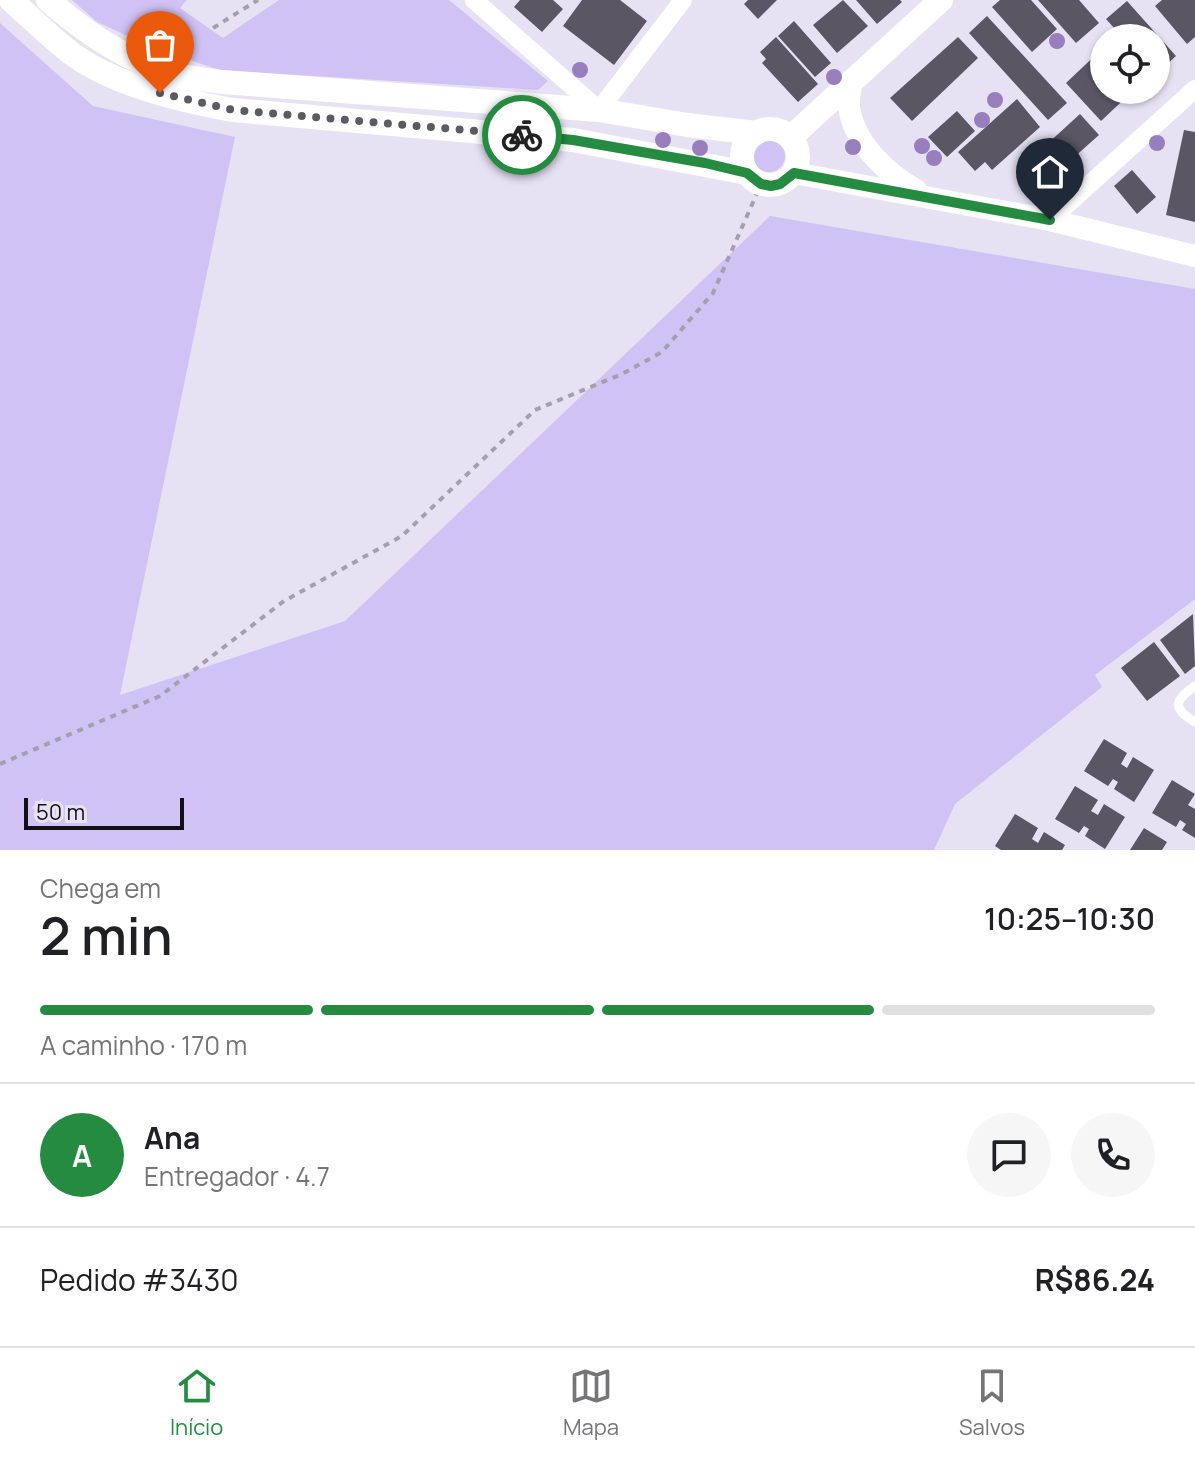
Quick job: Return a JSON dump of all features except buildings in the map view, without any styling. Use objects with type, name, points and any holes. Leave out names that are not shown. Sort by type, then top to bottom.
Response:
[{"type":"main road","points":[[11,0],[73,55],[117,78],[191,102],[233,110],[573,140],[780,184],[794,173],[798,155],[790,138],[774,130],[756,133],[599,110],[222,82],[166,72],[75,24],[48,0]]},
{"type":"main road","points":[[790,138],[941,0]]},
{"type":"main road","points":[[754,178],[742,155],[749,138],[756,133]]},
{"type":"street","points":[[474,0],[599,110],[679,1]]},
{"type":"street","points":[[852,80],[848,105],[856,128],[869,150],[885,168],[927,196]]},
{"type":"street","points":[[1050,220],[1195,89]]},
{"type":"street","points":[[794,173],[1050,220],[1195,256]]},
{"type":"lane","points":[[1195,686],[1179,702],[1180,713],[1195,722]]},
{"type":"path","points":[[213,28],[258,0]]},
{"type":"path","points":[[0,764],[160,696],[284,601],[402,536],[535,410],[622,374],[662,352],[713,293],[754,178]]},
{"type":"shaded area","points":[[72,0],[187,0],[180,8],[223,38],[279,0],[449,0],[548,81],[538,90],[219,70],[152,47],[97,22]]},
{"type":"shaded area","points":[[0,23],[93,106],[235,137],[120,695],[345,621],[770,216],[1195,289],[1195,599],[1095,675],[1102,687],[955,804],[934,850],[0,850]]},
{"type":"shaded area","points":[[769,140],[780,145],[785,156],[780,167],[769,172],[758,167],[753,156],[758,145]]},
{"type":"way so far","points":[[160,93],[233,110],[522,135]]},
{"type":"route","points":[[522,135],[573,140],[705,163],[747,173],[753,180],[771,186],[780,184],[794,173],[1050,220]]}]
